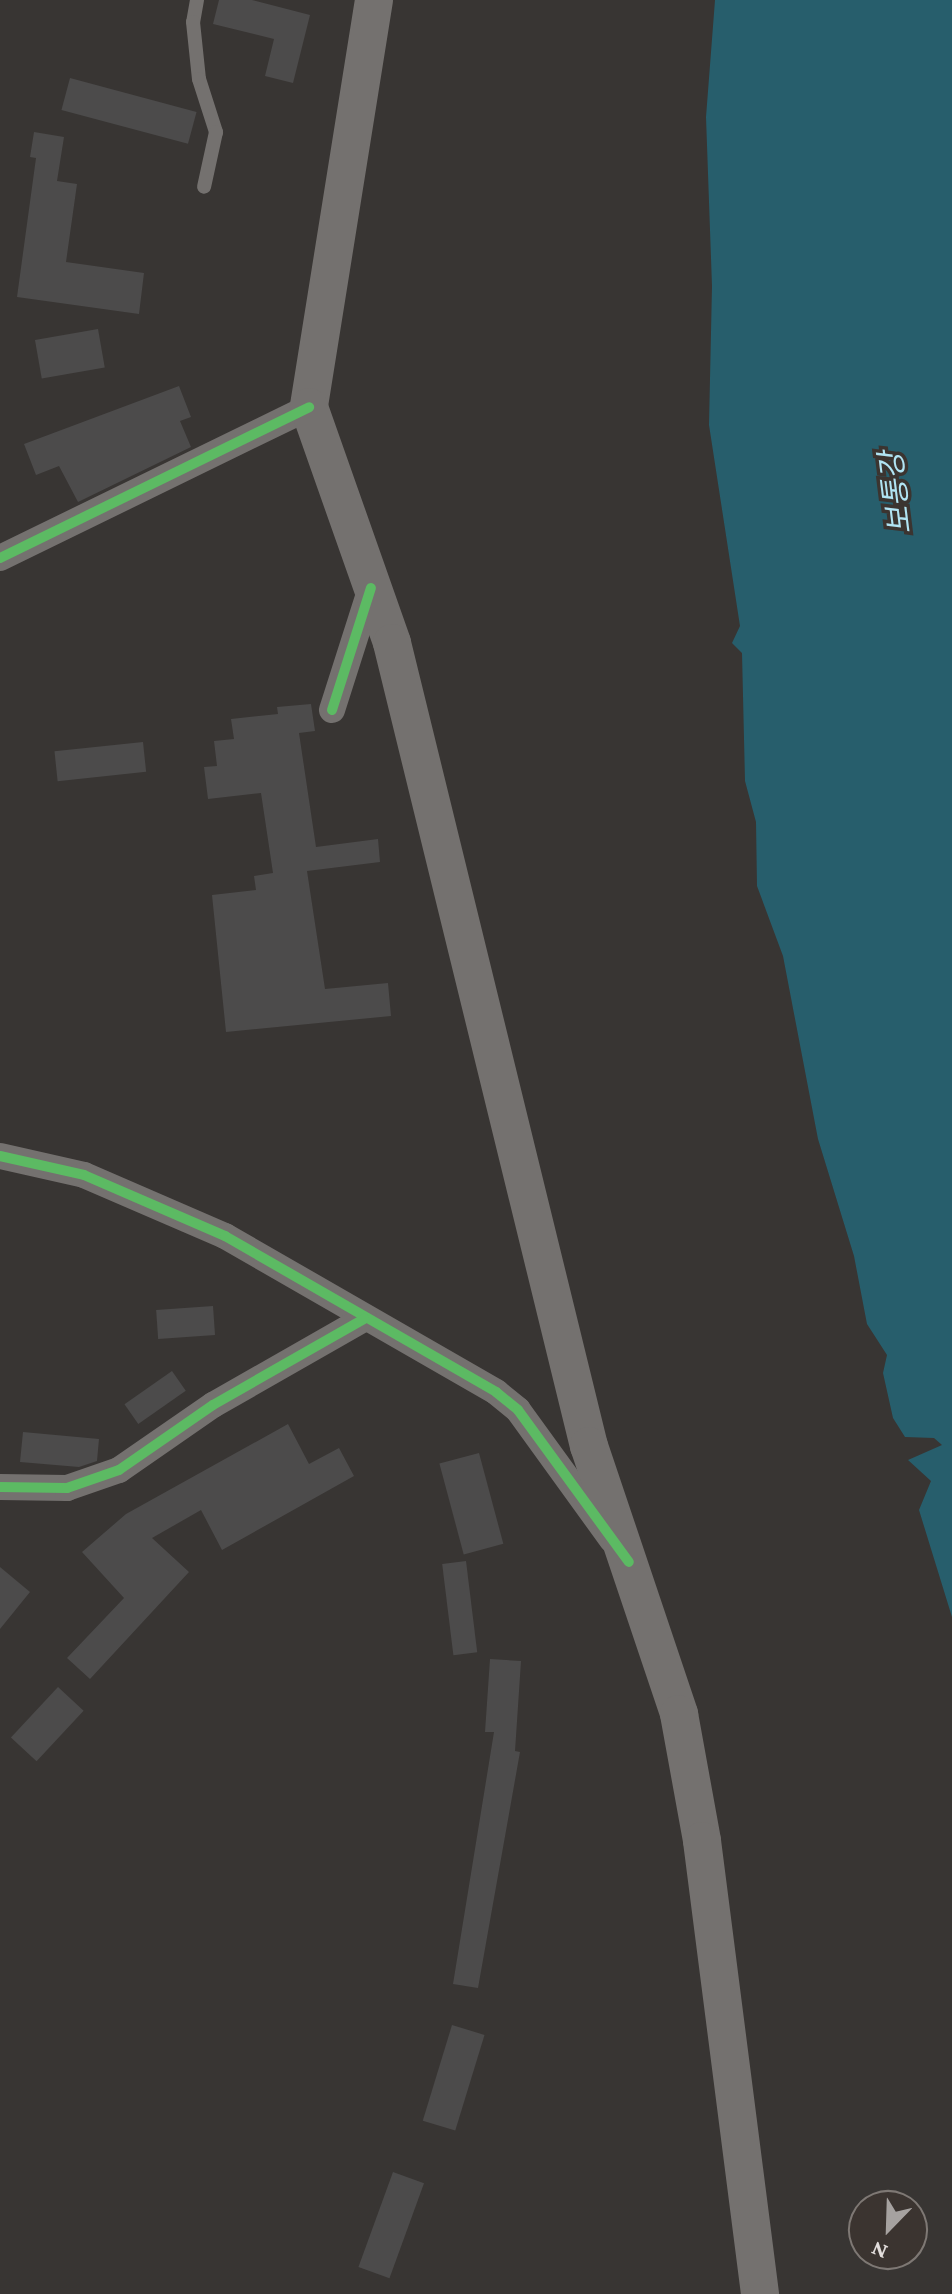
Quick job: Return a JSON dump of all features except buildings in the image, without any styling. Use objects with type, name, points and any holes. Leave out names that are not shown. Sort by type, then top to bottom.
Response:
[{"type":"main road","points":[[374,0],[309,407],[392,643],[589,1446],[679,1714],[697,1815],[760,2294]]},
{"type":"street","points":[[0,558],[309,407]]},
{"type":"street","points":[[332,710],[371,588]]},
{"type":"street","points":[[0,1156],[84,1175],[196,1223],[518,1410],[629,1562]]},
{"type":"street","points":[[0,1487],[67,1488],[119,1470],[213,1405],[364,1319]]},
{"type":"lane","points":[[197,0],[193,22],[199,79],[216,132],[204,187]]},
{"type":"water","name":"보통강","points":[[715,0],[952,0],[952,1617],[919,1510],[931,1481],[908,1460],[942,1445],[934,1438],[905,1437],[893,1418],[883,1373],[887,1355],[867,1324],[854,1256],[818,1139],[783,956],[757,886],[756,822],[745,781],[742,653],[732,643],[740,626],[709,425],[712,286],[706,117]]},
{"type":"cycle path","points":[[0,558],[309,407]]},
{"type":"cycle path","points":[[332,710],[371,588]]},
{"type":"cycle path","points":[[0,1156],[84,1175],[225,1236],[496,1392],[518,1410],[629,1562]]},
{"type":"cycle path","points":[[0,1487],[67,1488],[119,1470],[213,1405],[364,1319]]}]
